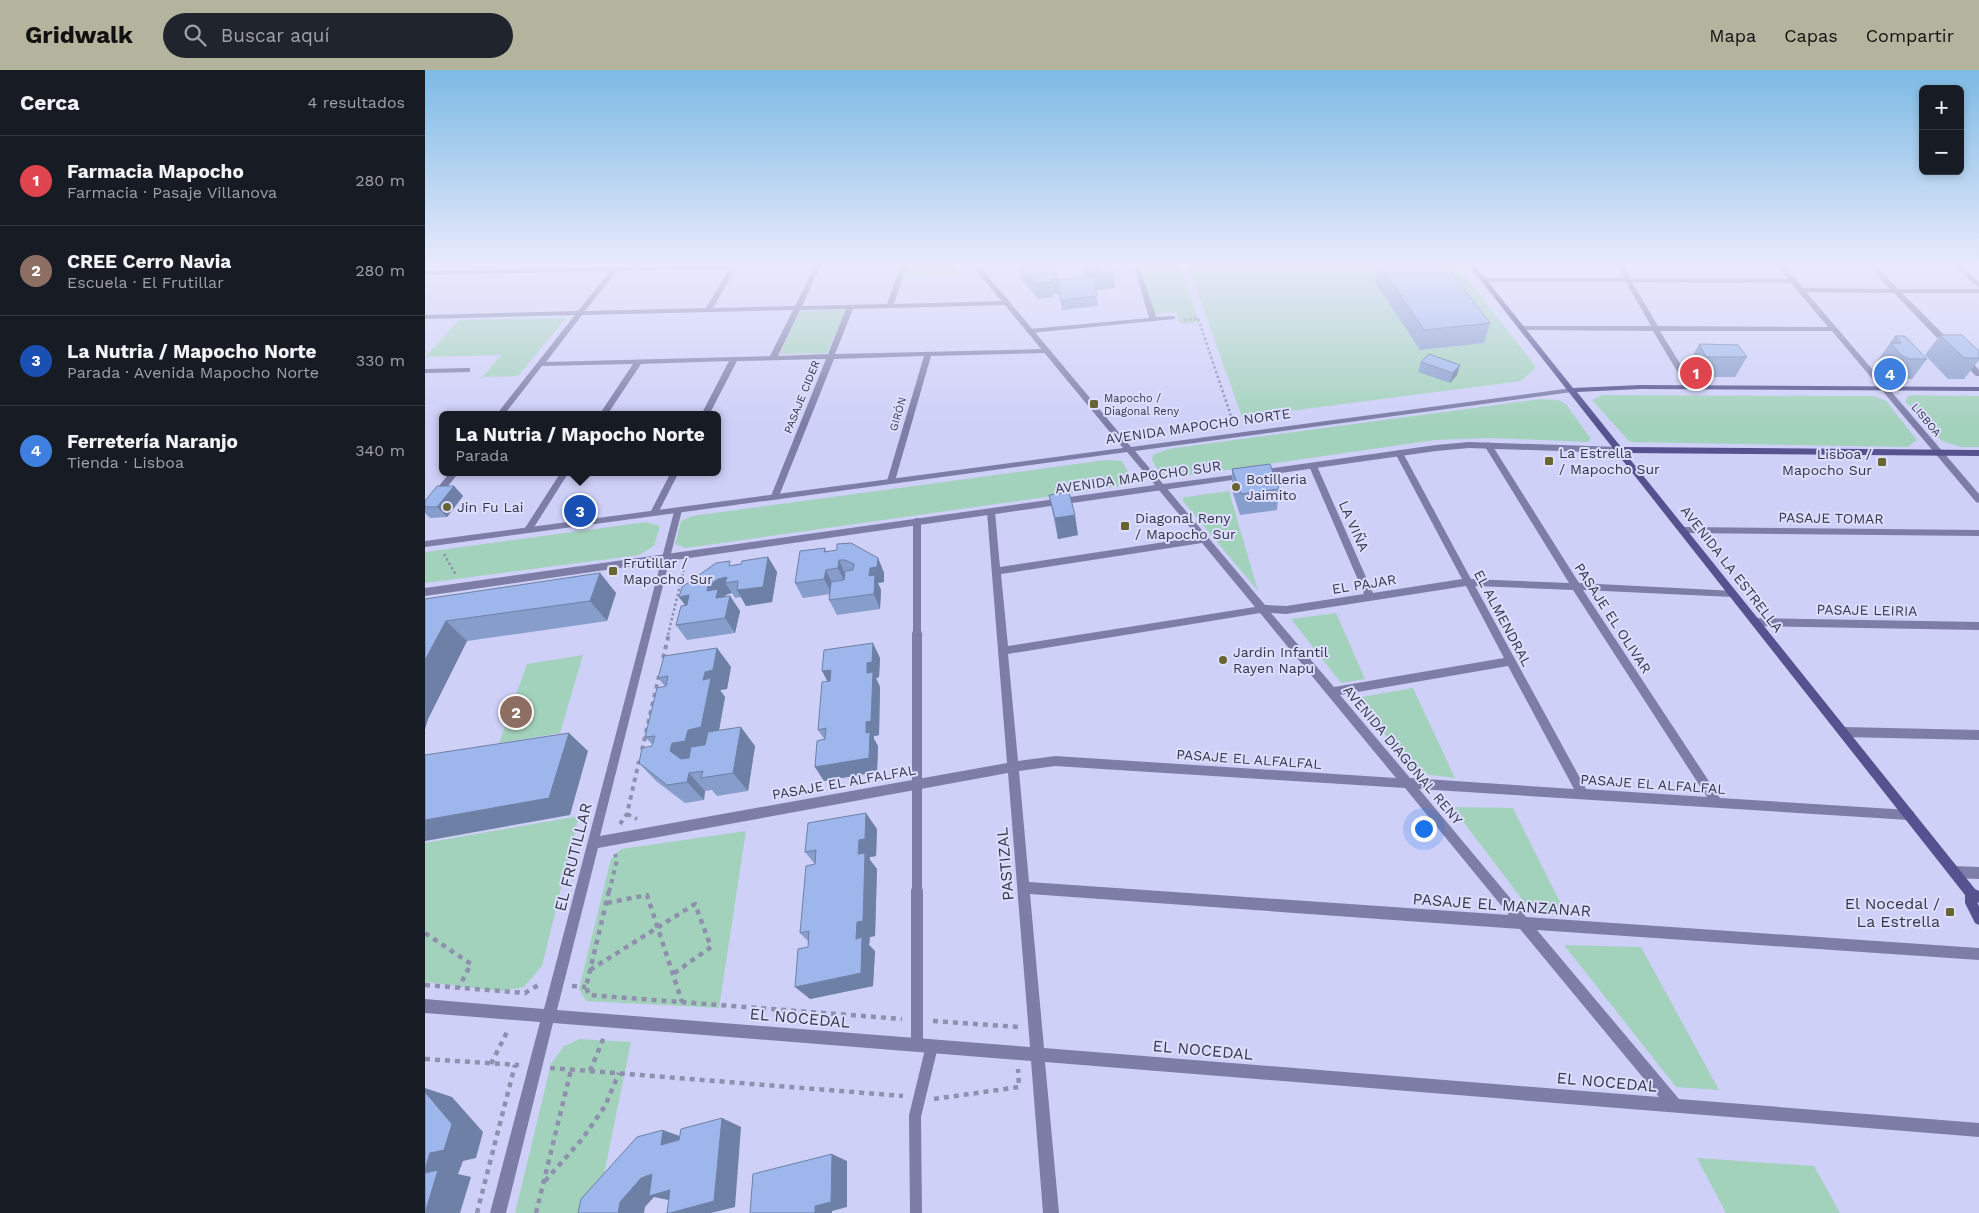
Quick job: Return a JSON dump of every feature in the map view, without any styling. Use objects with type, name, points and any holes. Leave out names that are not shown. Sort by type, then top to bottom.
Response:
[{"type":"main road","name":"AVENIDA LA ESTRELLA","points":[[1513,316],[1954,872],[1975,895],[1971,903],[1979,919]]},
{"type":"main road","name":"AVENIDA MAPOCHO NORTE","points":[[1572,390],[1691,388],[1979,389]]},
{"type":"main road","name":"AVENIDA MAPOCHO SUR","points":[[1619,450],[1979,452]]},
{"type":"street","points":[[425,317],[451,316]]},
{"type":"street","points":[[503,411],[577,316]]},
{"type":"street","points":[[773,358],[793,316]]},
{"type":"street","name":"PASAJE CIDER","points":[[775,496],[847,316]]},
{"type":"street","name":"AVENIDA DIAGONAL RENY","points":[[1018,316],[1675,1105]]},
{"type":"street","points":[[1648,316],[1691,388]]},
{"type":"street","name":"LISBOA","points":[[1823,316],[1979,500]]},
{"type":"street","points":[[1922,316],[1951,346]]},
{"type":"street","points":[[1030,331],[1173,318]]},
{"type":"street","points":[[1522,328],[1834,329]]},
{"type":"street","points":[[540,364],[1047,351]]},
{"type":"street","name":"GIRÓN","points":[[891,481],[928,354]]},
{"type":"street","points":[[1958,354],[1979,374]]},
{"type":"street","points":[[707,411],[734,359]]},
{"type":"street","points":[[606,411],[638,362]]},
{"type":"street","points":[[425,371],[467,370]]},
{"type":"street","name":"AVENIDA MAPOCHO NORTE","points":[[425,544],[1572,390]]},
{"type":"street","name":"AVENIDA MAPOCHO SUR","points":[[425,592],[1450,446],[1488,445],[1619,450]]},
{"type":"street","name":"PASAJE EL OLIVAR","points":[[1488,445],[1575,585],[1717,803]]},
{"type":"street","name":"EL ALMENDRAL","points":[[1399,453],[1583,795]]},
{"type":"street","name":"LA VIÑA","points":[[1313,466],[1370,597]]},
{"type":"street","points":[[425,510],[452,476]]},
{"type":"street","points":[[527,530],[562,476]]},
{"type":"street","points":[[654,513],[673,476]]},
{"type":"street","name":"EL FRUTILLAR","points":[[498,1213],[558,985],[678,510]]},
{"type":"street","name":"PASTIZAL","points":[[991,512],[1051,1213]]},
{"type":"street","name":"PASAJE TOMAR","points":[[1683,530],[1979,533]]},
{"type":"street","points":[[996,571],[1205,539]]},
{"type":"street","name":"EL PAJAR","points":[[1003,651],[1263,609],[1286,610],[1468,582],[1732,593]]},
{"type":"street","name":"PASAJE LEIRIA","points":[[1755,622],[1979,626]]},
{"type":"street","points":[[1332,692],[1511,662]]},
{"type":"street","points":[[1843,732],[1979,735]]},
{"type":"street","name":"PASAJE EL ALFALFAL","points":[[593,843],[1012,766],[1055,762],[1909,815]]},
{"type":"street","points":[[1954,872],[1979,872]]},
{"type":"street","name":"PASAJE EL MANZANAR","points":[[1023,888],[1979,954]]},
{"type":"street","name":"EL NOCEDAL","points":[[425,1006],[1979,1130]]},
{"type":"lane","points":[[917,522],[917,1045]]},
{"type":"lane","points":[[916,1213],[915,1116],[932,1046]]},
{"type":"path","points":[[1173,318],[1174,320],[1198,318],[1238,434]]},
{"type":"path","points":[[449,540],[443,552],[457,575],[451,589]]},
{"type":"path","points":[[662,663],[684,568]]},
{"type":"path","points":[[660,672],[627,814],[621,821],[617,838],[614,852],[617,860],[586,987],[589,995],[1035,1029]]},
{"type":"path","points":[[607,903],[647,895],[682,1002]]},
{"type":"path","points":[[590,970],[695,904],[711,947],[673,974]]},
{"type":"path","points":[[425,933],[471,964],[459,988]]},
{"type":"path","points":[[425,985],[525,993],[539,984],[586,987]]},
{"type":"path","points":[[590,1071],[935,1099],[1019,1087],[1014,1027]]},
{"type":"path","points":[[477,1213],[515,1065]]},
{"type":"path","points":[[536,1213],[571,1070]]},
{"type":"path","points":[[544,1182],[583,1138],[605,1106],[619,1073]]},
{"type":"green space","points":[[798,316],[843,316],[827,353],[780,354]]},
{"type":"green space","points":[[1177,316],[1197,316],[1199,322],[1180,324]]},
{"type":"green space","points":[[1206,316],[1497,316],[1536,367],[1521,381],[1242,417]]},
{"type":"green space","points":[[566,318],[518,376],[483,377],[501,355],[425,357],[459,320]]},
{"type":"green space","points":[[1602,395],[1874,396],[1886,401],[1917,440],[1908,447],[1630,442],[1592,400]]},
{"type":"green space","points":[[1909,395],[1979,396],[1979,447],[1961,447],[1942,441],[1905,401]]},
{"type":"green space","points":[[1541,399],[1558,400],[1566,404],[1591,439],[1588,442],[1491,438],[1435,440],[1177,477],[1160,474],[1152,460],[1153,455],[1168,449]]},
{"type":"green space","points":[[1106,460],[1122,461],[1132,480],[1123,486],[686,548],[675,544],[681,521],[692,516]]},
{"type":"green space","points":[[1229,491],[1258,591],[1182,500],[1185,497]]},
{"type":"green space","points":[[646,522],[660,526],[654,546],[639,555],[425,583],[425,552]]},
{"type":"green space","points":[[1336,613],[1365,679],[1341,683],[1291,619]]},
{"type":"green space","points":[[583,655],[560,733],[499,743],[527,664]]},
{"type":"green space","points":[[1413,688],[1455,778],[1415,773],[1356,698]]},
{"type":"green space","points":[[1452,807],[1513,808],[1567,916],[1531,911]]},
{"type":"green space","points":[[579,816],[542,966],[524,987],[500,991],[425,982],[425,843]]},
{"type":"green space","points":[[746,831],[719,1008],[586,1001],[579,989],[611,859],[621,849]]},
{"type":"green space","points":[[1564,945],[1641,947],[1719,1090],[1676,1087]]},
{"type":"green space","points":[[580,1039],[631,1042],[596,1213],[515,1213],[551,1064],[564,1046]]},
{"type":"green space","points":[[1697,1158],[1814,1166],[1840,1213],[1726,1213]]},
{"type":"building","points":[[1415,316],[1485,316],[1490,323],[1424,330]]},
{"type":"building","points":[[1940,335],[1962,335],[1979,351],[1979,358],[1964,358]]},
{"type":"building","points":[[1895,336],[1905,336],[1927,359],[1909,359],[1901,355],[1891,343],[1901,343]]},
{"type":"building","points":[[1699,344],[1738,345],[1747,357],[1706,357]]},
{"type":"building","points":[[1429,354],[1460,365],[1453,373],[1421,362]]},
{"type":"building","points":[[1270,464],[1279,489],[1241,494],[1232,469]]},
{"type":"building","points":[[437,486],[454,486],[437,507],[425,507],[425,501]]},
{"type":"building","points":[[1069,492],[1075,515],[1055,518],[1049,495]]},
{"type":"building","points":[[851,543],[878,558],[877,567],[870,568],[869,576],[875,575],[874,594],[829,600],[831,582],[844,580],[845,571],[853,570],[854,564],[845,560],[839,560],[838,568],[826,570],[824,579],[795,583],[800,551],[825,548],[824,552],[837,550],[837,544]]},
{"type":"building","points":[[768,557],[763,587],[737,590],[738,581],[725,583],[727,577],[718,579],[708,586],[707,591],[718,589],[716,598],[730,596],[725,618],[676,625],[681,606],[687,605],[689,595],[679,597],[682,587],[716,563],[730,561],[729,566],[741,564],[742,561]]},
{"type":"building","points":[[600,573],[590,601],[446,621],[425,660],[425,599]]},
{"type":"building","points":[[873,643],[872,662],[867,663],[867,673],[873,672],[871,721],[866,722],[866,733],[870,732],[869,758],[815,767],[817,741],[825,739],[826,728],[818,730],[822,682],[830,681],[831,670],[822,671],[824,650]]},
{"type":"building","points":[[717,648],[713,670],[705,672],[703,680],[711,678],[701,727],[688,730],[685,741],[672,743],[670,751],[681,759],[689,758],[691,747],[705,745],[708,732],[741,727],[733,773],[701,778],[703,771],[689,773],[687,782],[667,785],[639,763],[642,748],[652,746],[655,736],[645,737],[657,688],[666,686],[668,676],[658,678],[664,656]]},
{"type":"building","points":[[569,733],[549,798],[425,820],[425,755]]},
{"type":"building","points":[[866,813],[865,839],[859,840],[858,854],[865,853],[863,921],[857,922],[856,939],[862,937],[861,973],[795,987],[798,949],[808,947],[809,931],[800,933],[806,866],[815,864],[816,850],[805,852],[808,823]]},
{"type":"building","points":[[425,1092],[452,1124],[444,1150],[430,1153],[425,1169]]},
{"type":"building","points":[[722,1118],[714,1201],[667,1213],[670,1190],[649,1196],[652,1174],[641,1178],[620,1202],[618,1213],[578,1213],[581,1199],[637,1137],[663,1130],[661,1145],[679,1140],[681,1129]]},
{"type":"building","points":[[832,1154],[831,1202],[815,1206],[815,1213],[750,1213],[753,1174]]},
{"type":"building","points":[[438,1170],[425,1213],[425,1173]]},
{"type":"place","name":"Farmacia Mapocho","points":[[1696,373]]},
{"type":"place","name":"Ferretería Naranjo","points":[[1890,374]]},
{"type":"place","name":"Mapocho / Diagonal Reny","points":[[1094,404]]},
{"type":"place","name":"La Estrella / Mapocho Sur","points":[[1549,461]]},
{"type":"place","name":"Lisboa / Mapocho Sur","points":[[1882,462]]},
{"type":"place","name":"Botilleria Jaimito","points":[[1236,487]]},
{"type":"place","name":"Jin Fu Lai","points":[[447,507]]},
{"type":"place","name":"La Nutria / Mapocho Norte","points":[[580,511]]},
{"type":"place","name":"Diagonal Reny / Mapocho Sur","points":[[1125,526]]},
{"type":"place","name":"Frutillar / Mapocho Sur","points":[[613,571]]},
{"type":"place","name":"Jardin Infantil Rayen Napu","points":[[1223,660]]},
{"type":"place","name":"CREE Cerro Navia","points":[[516,712]]},
{"type":"place","name":"El Nocedal / La Estrella","points":[[1950,912]]}]
